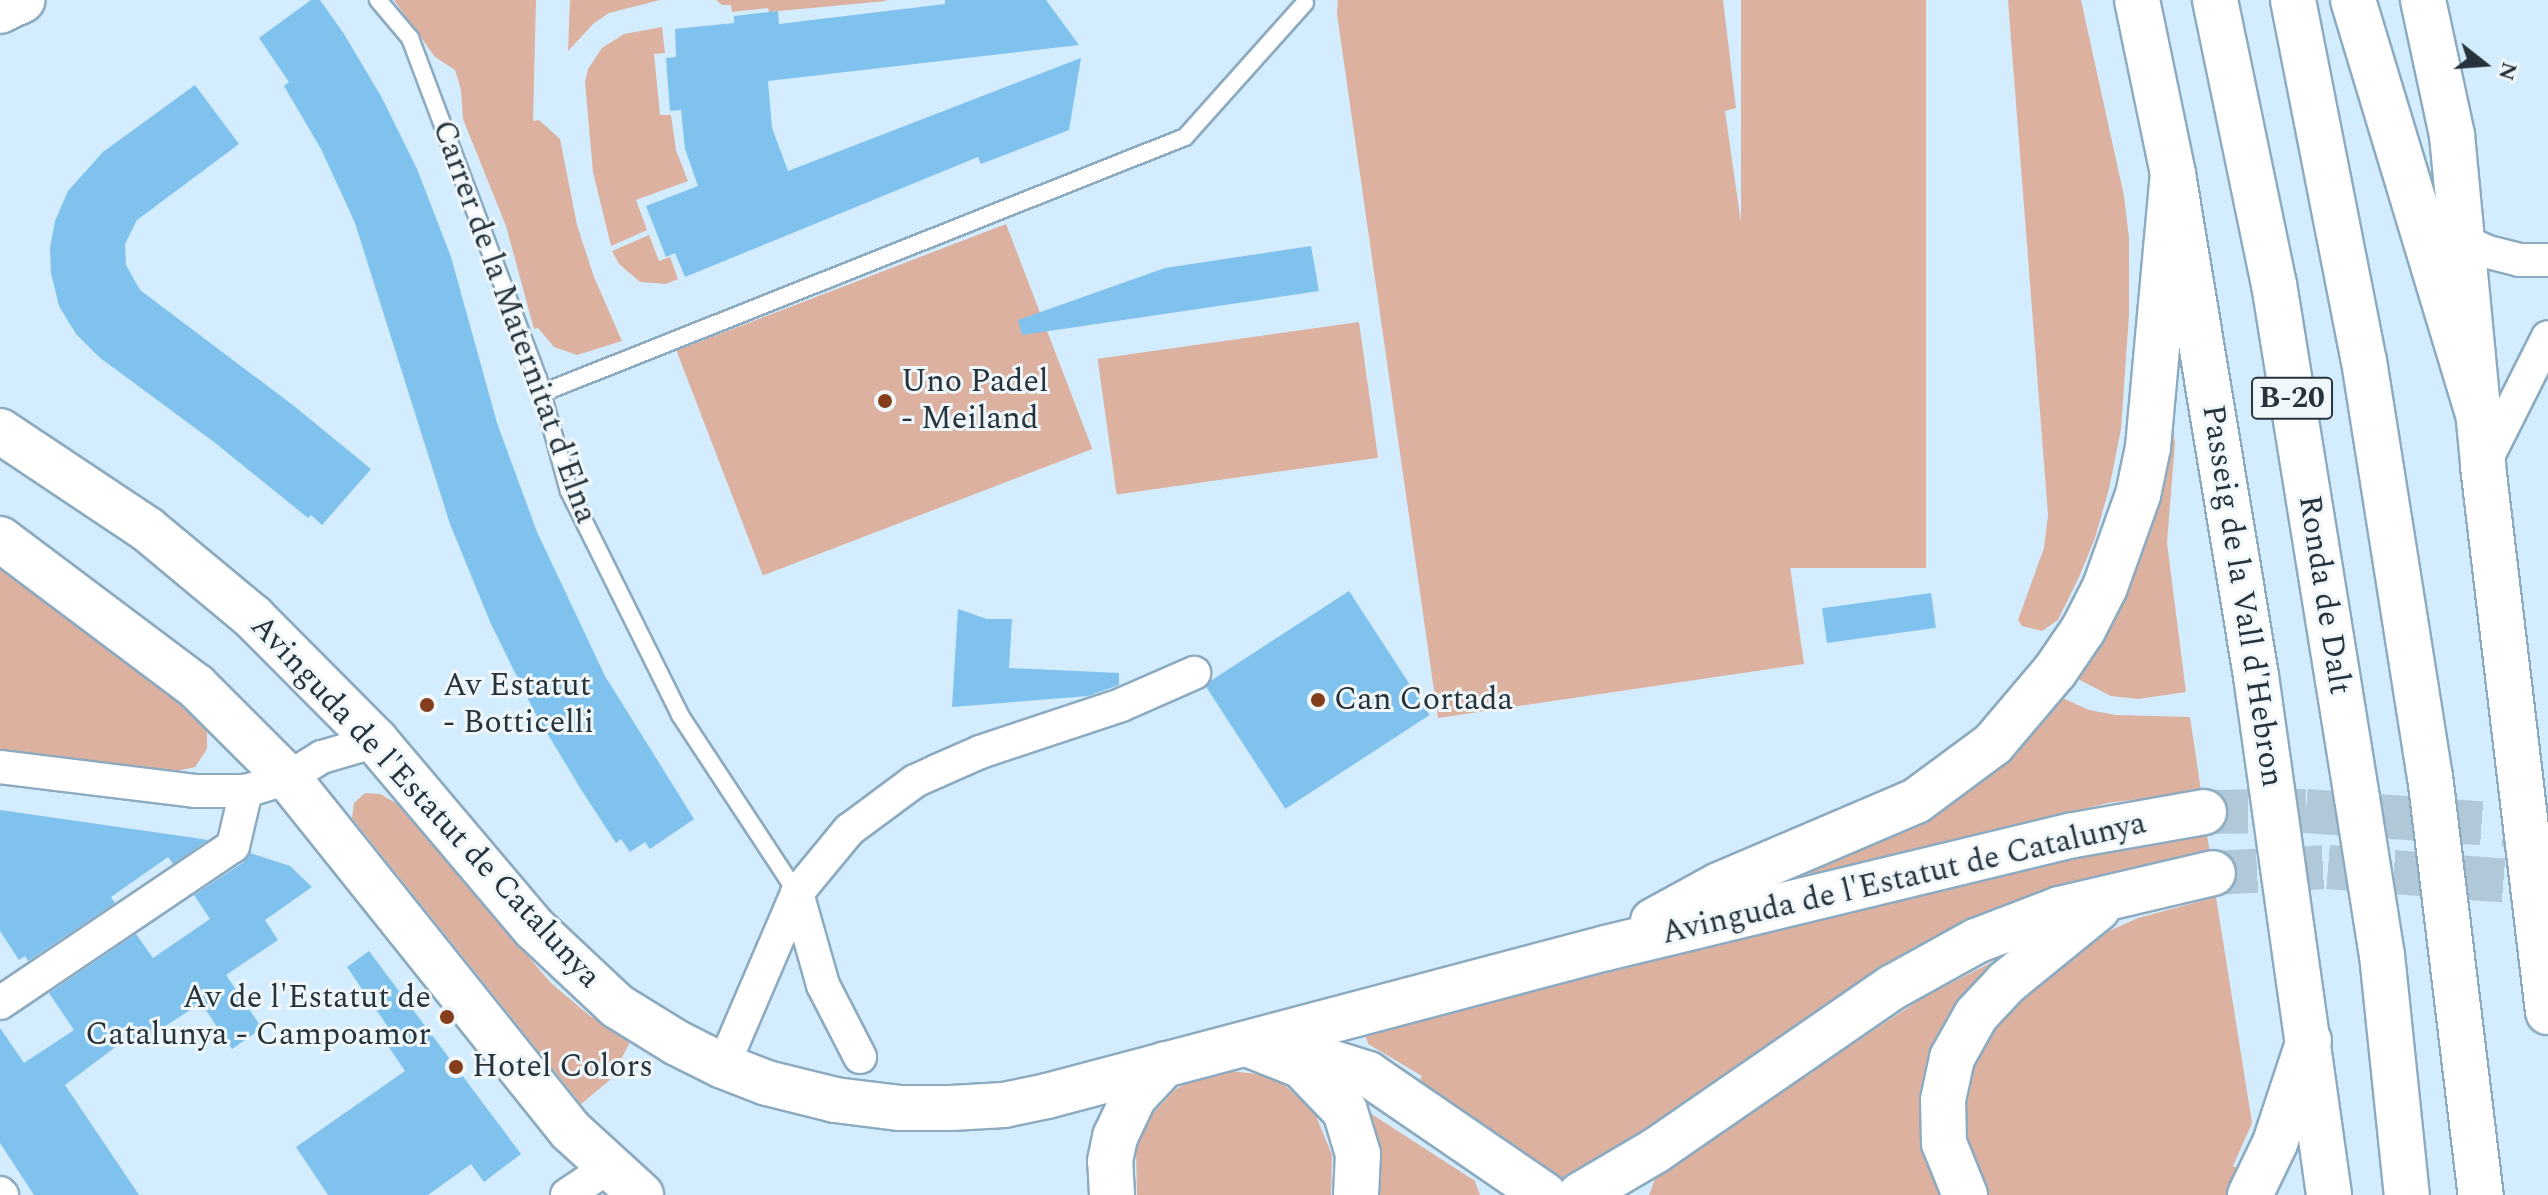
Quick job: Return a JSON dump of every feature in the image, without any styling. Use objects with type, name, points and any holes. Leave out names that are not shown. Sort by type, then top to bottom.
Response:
[{"type":"main road","points":[[0,11],[23,0]]},
{"type":"main road","name":"Passeig de la Vall d'Hebron","points":[[2137,0],[2173,174],[2256,676],[2329,1195]]},
{"type":"main road","name":"Ronda de Dalt","points":[[2215,0],[2274,284],[2357,798],[2382,955],[2407,1195]]},
{"type":"main road","name":"B-20","points":[[2293,0],[2364,361],[2430,776],[2481,1195]]},
{"type":"main road","points":[[2353,0],[2479,418]]},
{"type":"main road","points":[[2423,0],[2452,135],[2483,466],[2548,1012]]},
{"type":"main road","name":"Avinguda de l'Estatut de Catalunya","points":[[1606,948],[1719,885],[1916,801],[1993,744],[2055,671],[2083,630],[2105,587],[2138,495],[2148,447],[2173,174]]},
{"type":"main road","name":"Avinguda de l'Estatut de Catalunya","points":[[0,431],[147,529],[253,617],[376,741],[534,928],[580,975],[617,1006],[723,1066],[802,1093],[899,1108],[1004,1105],[1606,948],[2074,835],[2204,812]]},
{"type":"main road","points":[[0,539],[196,686],[288,778],[571,1131],[641,1195]]},
{"type":"main road","name":"Avinguda de l'Estatut de Catalunya","points":[[1580,1195],[1655,1151],[1893,987],[1976,941],[2060,909],[2213,873]]},
{"type":"main road","points":[[1965,1195],[1944,1143],[1943,1100],[1952,1058],[1976,1015],[2007,982],[2119,893]]},
{"type":"main road","points":[[2250,1195],[2275,1143],[2309,1040]]},
{"type":"main road","points":[[1247,1044],[1302,1066],[1345,1111],[1358,1154],[1356,1195]]},
{"type":"main road","name":"Avinguda de l'Estatut de Catalunya","points":[[1247,1044],[1311,1056],[1368,1074],[1545,1195]]},
{"type":"main road","points":[[1112,1195],[1110,1161],[1115,1137],[1134,1097],[1165,1064]]},
{"type":"street","points":[[2464,241],[2488,252],[2519,260],[2548,260]]},
{"type":"street","points":[[2483,466],[2548,337]]},
{"type":"street","points":[[723,1066],[797,893],[849,830],[915,781],[980,752],[1121,705],[1194,673]]},
{"type":"street","points":[[0,767],[195,791],[246,791],[288,778],[322,757],[376,741]]},
{"type":"street","points":[[0,1003],[233,846],[246,791]]},
{"type":"street","points":[[797,893],[823,985],[860,1057]]},
{"type":"street","points":[[567,1195],[592,1178],[606,1163]]},
{"type":"lane","name":"Carrer de la Maternitat d'Elna","points":[[378,0],[410,38],[542,393],[569,491],[680,715],[797,893]]},
{"type":"lane","points":[[542,393],[1185,137],[1305,3]]},
{"type":"shaded area","points":[[394,0],[536,0],[533,121],[539,120],[560,139],[577,225],[594,277],[622,341],[577,355],[554,347],[538,328],[534,329],[506,226],[463,119],[461,90],[455,70],[435,57]]},
{"type":"shaded area","points":[[570,0],[660,0],[609,13],[594,23],[568,51]]},
{"type":"shaded area","points":[[716,0],[886,1],[769,12],[768,8],[732,12],[731,5],[722,5]]},
{"type":"shaded area","points":[[1338,0],[1723,0],[1736,108],[1725,111],[1804,664],[1438,718],[1337,14]]},
{"type":"shaded area","points":[[1741,0],[1926,0],[1926,568],[1741,568]]},
{"type":"shaded area","points":[[2008,0],[2081,0],[2124,196],[2129,238],[2129,315],[2121,429],[2109,489],[2095,538],[2079,577],[2058,620],[2042,631],[2022,626],[2018,620],[2044,548],[2048,515]]},
{"type":"shaded area","points":[[662,27],[665,53],[654,54],[660,115],[671,115],[676,150],[688,181],[636,200],[647,230],[611,246],[593,172],[585,82],[588,69],[602,48],[624,34]]},
{"type":"shaded area","name":"Uno Padel - Meiland","points":[[1006,224],[1092,449],[763,575],[676,351]]},
{"type":"shaded area","points":[[649,235],[659,261],[670,257],[678,279],[666,284],[640,282],[619,264],[612,251]]},
{"type":"shaded area","points":[[1359,322],[1378,458],[1117,494],[1098,359]]},
{"type":"shaded area","points":[[2171,414],[2175,443],[2167,543],[2186,692],[2138,699],[2111,696],[2070,675]]},
{"type":"shaded area","points":[[0,557],[207,723],[207,749],[195,767],[168,773],[0,753]]},
{"type":"shaded area","points":[[2056,695],[2089,710],[2116,715],[2190,717],[2201,791],[2108,803],[1813,875],[1807,872]]},
{"type":"shaded area","points":[[365,793],[380,794],[396,803],[551,983],[590,1016],[631,1040],[611,1079],[581,1104],[352,818],[354,803]]},
{"type":"shaded area","points":[[2207,835],[2210,853],[2113,873],[2064,887],[1560,1179],[1554,1179],[1415,1090],[1422,1076],[1368,1044],[1365,1034],[2062,858]]},
{"type":"shaded area","points":[[2216,897],[2252,1123],[2233,1166],[2249,1175],[2236,1195],[1983,1195],[1961,1146],[1963,1083],[1996,1017],[2091,939],[2138,918]]},
{"type":"shaded area","points":[[2006,955],[1976,999],[1952,1195],[1649,1195],[1655,1179],[1824,1063],[1924,997]]},
{"type":"shaded area","points":[[1231,1071],[1265,1075],[1282,1083],[1314,1111],[1332,1155],[1331,1195],[1137,1195],[1136,1148],[1151,1115],[1176,1089],[1194,1079]]},
{"type":"shaded area","points":[[1367,1111],[1475,1181],[1480,1195],[1376,1195]]},
{"type":"building","points":[[311,0],[320,0],[344,34],[382,98],[417,169],[451,257],[497,423],[537,532],[605,676],[694,819],[650,849],[645,842],[630,852],[621,839],[616,843],[582,791],[535,713],[491,624],[450,524],[355,223],[321,149],[284,86],[289,82],[259,38]]},
{"type":"building","points":[[945,0],[1046,0],[1079,45],[768,81],[772,128],[788,171],[1081,58],[1069,130],[981,164],[978,157],[685,277],[675,253],[666,257],[646,206],[698,186],[685,149],[681,110],[670,111],[666,58],[676,57],[675,29],[734,23],[734,16],[778,11],[779,24],[945,4]]},
{"type":"building","points":[[195,85],[239,144],[137,220],[125,244],[126,265],[140,290],[294,406],[371,469],[322,525],[311,515],[308,518],[214,442],[99,357],[76,334],[59,306],[51,273],[50,248],[55,221],[68,191],[103,152]]},
{"type":"building","points":[[1311,246],[1319,291],[1022,335],[1018,320],[1165,268]]},
{"type":"building","name":"Can Cortada","points":[[1349,591],[1430,715],[1285,809],[1205,685]]},
{"type":"building","points":[[1931,593],[1936,628],[1827,643],[1822,608]]},
{"type":"building","points":[[958,609],[987,619],[1012,619],[1009,668],[1119,673],[1119,685],[1088,696],[952,707]]},
{"type":"building","points":[[0,810],[208,840],[173,864],[168,857],[111,897],[115,903],[28,961],[25,956],[19,960],[0,931]]},
{"type":"building","points":[[250,853],[290,866],[312,887],[265,920],[278,940],[226,975],[262,1028],[232,1049],[201,1003],[136,1045],[130,1036],[65,1085],[139,1195],[34,1195],[0,1143],[0,1028],[24,1063],[74,1030],[49,993],[136,934],[153,958],[210,919],[194,895],[244,862]]},
{"type":"building","points":[[369,951],[521,1154],[484,1182],[471,1164],[428,1195],[328,1195],[296,1147],[405,1071],[380,1034],[388,1027],[347,967]]},
{"type":"tunnel","points":[[2204,812],[2306,811],[2548,828]]},
{"type":"tunnel","points":[[2213,873],[2328,867],[2548,884]]},
{"type":"place","name":"Uno Padel - Meiland","points":[[885,401]]},
{"type":"place","name":"Can Cortada","points":[[1318,700]]},
{"type":"place","name":"Av Estatut - Botticelli","points":[[427,705]]},
{"type":"place","name":"Av de l'Estatut de Catalunya - Campoamor","points":[[447,1017]]},
{"type":"place","name":"Hotel Colors","points":[[456,1067]]}]
